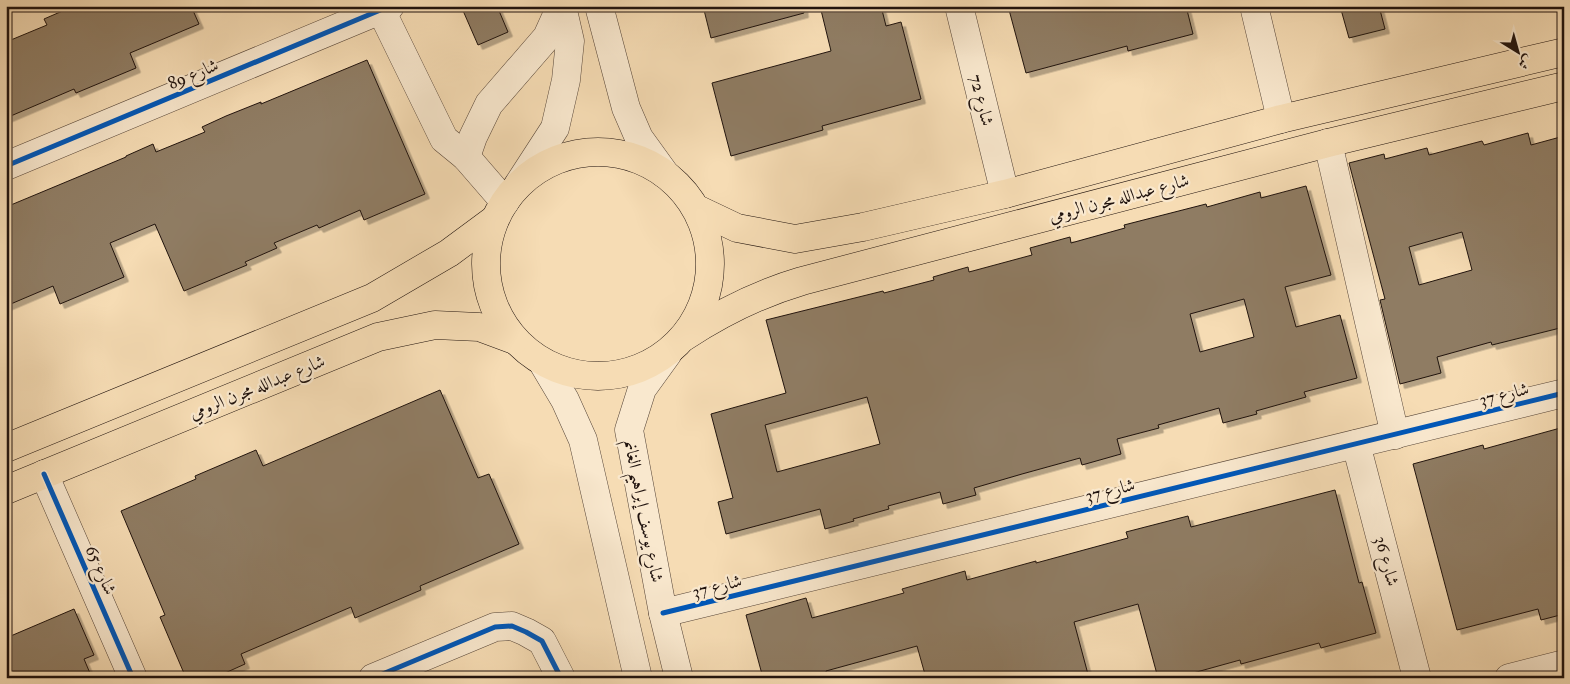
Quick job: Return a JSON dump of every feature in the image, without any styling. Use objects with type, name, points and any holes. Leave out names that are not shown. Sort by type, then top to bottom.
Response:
[{"type":"main road","name":"شارع عبدالله مجرن الرومي","points":[[697,209],[737,228],[795,239],[863,227],[1005,194],[1282,119],[1564,52]]},
{"type":"main road","name":"شارع عبدالله مجرن الرومي","points":[[6,490],[378,337],[435,325],[479,327],[514,340],[543,363],[574,374],[607,376],[639,369],[713,318],[740,303],[776,288],[1328,143],[1564,86]]},
{"type":"main road","points":[[6,448],[372,298],[449,252],[544,166],[574,154],[606,152],[637,158],[666,174],[683,190],[697,209],[708,241],[710,275],[702,308],[676,345]]},
{"type":"main road","points":[[506,202],[486,250],[487,282],[496,313],[514,340]]},
{"type":"street","points":[[466,157],[473,137],[489,104],[547,37],[561,6]]},
{"type":"street","points":[[386,8],[444,140],[466,157],[506,202],[555,128],[566,80],[570,41],[561,6]]},
{"type":"street","points":[[599,6],[626,108],[639,138],[666,174]]},
{"type":"street","name":"شارع 72","points":[[959,6],[1005,194]]},
{"type":"street","points":[[1254,6],[1282,119]]},
{"type":"street","name":"شارع 89","points":[[6,166],[386,8]]},
{"type":"street","points":[[1328,143],[1395,435]]},
{"type":"street","name":"شارع يوسف إبراهيم الغانم","points":[[676,345],[642,389],[629,430],[663,613],[679,678]]},
{"type":"street","points":[[543,363],[565,400],[583,440],[638,678]]},
{"type":"street","name":"شارع 37","points":[[663,613],[1564,394]]},
{"type":"street","name":"شارع 36","points":[[1356,444],[1417,678]]},
{"type":"street","name":"شارع 65","points":[[44,474],[133,678]]},
{"type":"street","points":[[374,678],[494,627],[512,626],[542,641],[561,678]]},
{"type":"street","points":[[1509,678],[1564,664]]},
{"type":"building","points":[[74,6],[191,6],[199,24],[130,53],[136,68],[76,93],[74,89],[6,118],[6,42],[47,25],[44,19]]},
{"type":"building","points":[[461,6],[497,6],[508,32],[478,45]]},
{"type":"building","points":[[703,6],[803,6],[804,13],[711,38]]},
{"type":"building","points":[[820,6],[881,6],[886,26],[901,22],[921,99],[822,126],[823,130],[731,156],[712,83],[831,51]]},
{"type":"building","points":[[1008,6],[1186,6],[1193,34],[1128,51],[1127,46],[1026,73]]},
{"type":"building","points":[[1340,6],[1379,6],[1385,29],[1349,38]]},
{"type":"building","points":[[367,60],[425,194],[364,220],[360,210],[319,228],[317,225],[274,243],[277,248],[245,262],[247,265],[184,291],[155,224],[110,243],[124,277],[60,304],[53,286],[6,306],[6,207],[153,144],[156,152],[205,132],[202,127],[226,116],[261,102],[261,104]]},
{"type":"building","points":[[1528,133],[1531,145],[1564,136],[1564,327],[1492,345],[1491,342],[1437,357],[1441,373],[1400,384],[1380,300],[1385,299],[1349,163],[1384,154],[1385,159],[1427,148],[1429,155],[1482,141],[1484,145]],"holes":[[[1462,232],[1472,270],[1419,285],[1409,247]]]},
{"type":"building","points":[[1306,186],[1331,275],[1285,287],[1296,327],[1340,315],[1357,378],[1304,392],[1306,397],[1256,411],[1257,414],[1223,423],[1219,408],[1158,425],[1159,428],[1117,439],[1121,454],[1082,465],[1080,458],[1022,474],[974,488],[976,495],[943,504],[940,492],[888,506],[889,509],[825,529],[820,509],[726,534],[718,502],[733,498],[711,414],[786,393],[766,320],[934,280],[933,277],[968,267],[969,272],[1032,255],[1030,248],[1070,237],[1071,243],[1125,228],[1124,225],[1206,204],[1207,207],[1260,192],[1261,198]],"holes":[[[1244,299],[1254,337],[1200,352],[1190,314]],[[867,397],[880,444],[777,472],[765,425]]]},
{"type":"building","points":[[440,390],[478,478],[489,474],[519,544],[420,586],[421,590],[355,618],[351,607],[241,654],[245,664],[214,678],[186,678],[160,617],[165,615],[121,511],[196,479],[195,476],[256,450],[263,466]]},
{"type":"building","points":[[1564,427],[1564,614],[1541,620],[1538,609],[1457,630],[1413,464],[1483,445],[1484,449]]},
{"type":"building","points":[[1335,490],[1359,583],[1362,582],[1376,633],[1321,648],[1319,643],[1241,664],[1240,660],[1175,678],[1158,678],[1138,604],[1074,622],[1089,678],[926,678],[917,646],[826,671],[827,678],[763,678],[746,615],[806,598],[812,618],[904,593],[902,589],[965,571],[967,580],[1036,561],[1036,563],[1128,538],[1126,532],[1188,516],[1191,527]]},
{"type":"building","points":[[74,609],[94,655],[84,659],[92,678],[12,678],[6,664],[6,638]]},
{"type":"cycle path","points":[[6,166],[390,6]]},
{"type":"cycle path","points":[[663,613],[1564,393]]},
{"type":"cycle path","points":[[44,474],[133,678]]},
{"type":"cycle path","points":[[373,678],[495,627],[512,626],[542,641],[561,678]]}]
